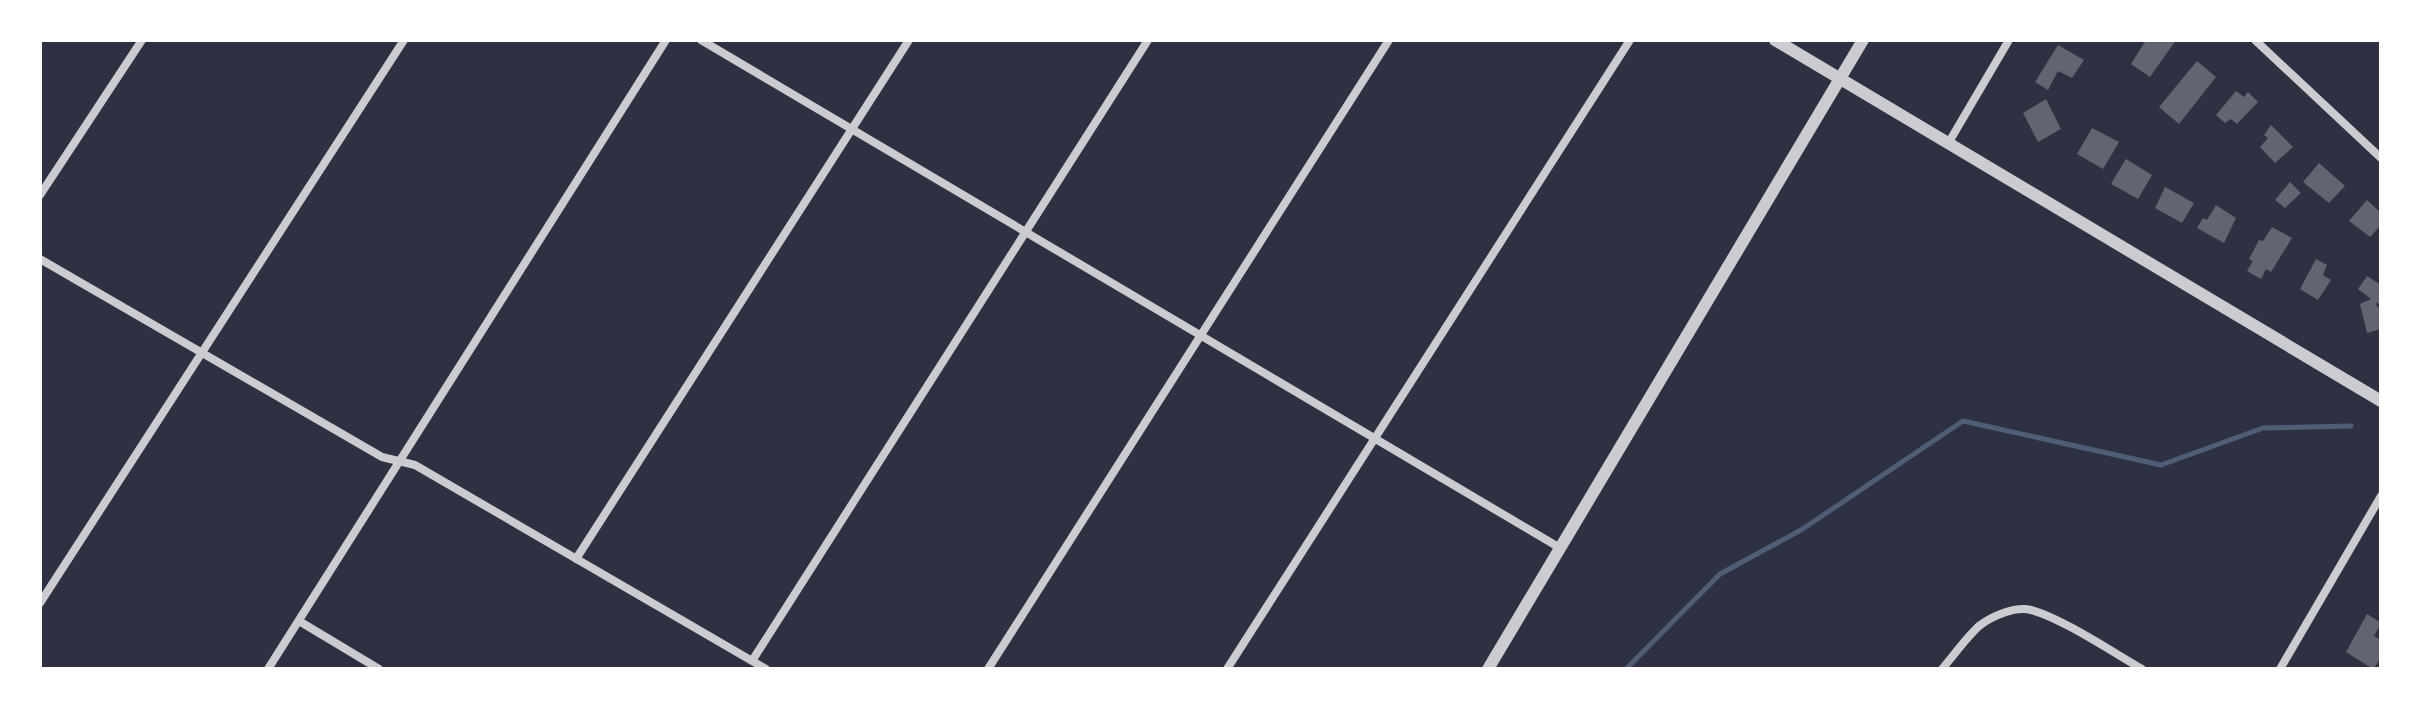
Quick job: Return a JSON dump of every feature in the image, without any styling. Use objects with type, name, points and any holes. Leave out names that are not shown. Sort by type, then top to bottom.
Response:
[{"type":"street","points":[[40,195],[142,40]]},
{"type":"street","points":[[40,603],[404,40]]},
{"type":"street","points":[[268,669],[666,40]]},
{"type":"street","points":[[701,40],[1560,548]]},
{"type":"street","points":[[576,559],[909,40]]},
{"type":"street","points":[[752,661],[1148,40]]},
{"type":"street","points":[[988,669],[1389,40]]},
{"type":"street","points":[[1227,669],[1630,40]]},
{"type":"street","points":[[1775,40],[2381,401]]},
{"type":"street","points":[[1488,669],[1863,40]]},
{"type":"street","points":[[1949,142],[2009,40]]},
{"type":"street","points":[[2255,40],[2381,158]]},
{"type":"street","points":[[40,259],[382,457],[415,465],[766,669]]},
{"type":"street","points":[[2280,669],[2381,496]]},
{"type":"street","points":[[1942,669],[1978,627],[1990,619],[2018,610],[2031,610],[2054,620],[2142,669]]},
{"type":"street","points":[[299,621],[379,669]]},
{"type":"building","points":[[2146,40],[2176,40],[2150,77],[2131,64]]},
{"type":"building","points":[[2058,45],[2084,60],[2072,78],[2058,71],[2048,90],[2035,82]]},
{"type":"building","points":[[2197,61],[2216,77],[2179,124],[2159,107]]},
{"type":"building","points":[[2236,91],[2244,97],[2248,92],[2258,102],[2237,124],[2231,119],[2225,123],[2216,115]]},
{"type":"building","points":[[2046,99],[2061,129],[2038,142],[2023,113]]},
{"type":"building","points":[[2271,125],[2293,147],[2275,163],[2260,147],[2268,138],[2264,135]]},
{"type":"building","points":[[2092,128],[2119,142],[2103,169],[2077,154]]},
{"type":"building","points":[[2126,159],[2152,175],[2138,199],[2111,184]]},
{"type":"building","points":[[2319,163],[2345,186],[2329,203],[2303,182]]},
{"type":"building","points":[[2290,182],[2301,193],[2285,208],[2275,200]]},
{"type":"building","points":[[2165,187],[2194,203],[2182,223],[2155,208]]},
{"type":"building","points":[[2367,200],[2381,213],[2381,225],[2370,237],[2349,221]]},
{"type":"building","points":[[2216,205],[2236,218],[2224,243],[2197,228],[2203,218],[2207,220]]},
{"type":"building","points":[[2272,227],[2292,238],[2271,272],[2266,269],[2261,279],[2247,271],[2253,261],[2249,259],[2259,240],[2263,241]]},
{"type":"building","points":[[2316,259],[2327,265],[2323,275],[2331,280],[2318,300],[2300,289]]},
{"type":"building","points":[[2367,276],[2381,285],[2380,305],[2376,302],[2377,307],[2381,307],[2381,329],[2367,333],[2360,304],[2371,299],[2358,289]]},
{"type":"building","points":[[2367,614],[2381,623],[2374,636],[2381,640],[2381,658],[2373,669],[2346,652]]},
{"type":"waterway","points":[[1626,669],[1720,574],[1801,530],[1963,421],[2161,465],[2263,428],[2351,426]]}]
